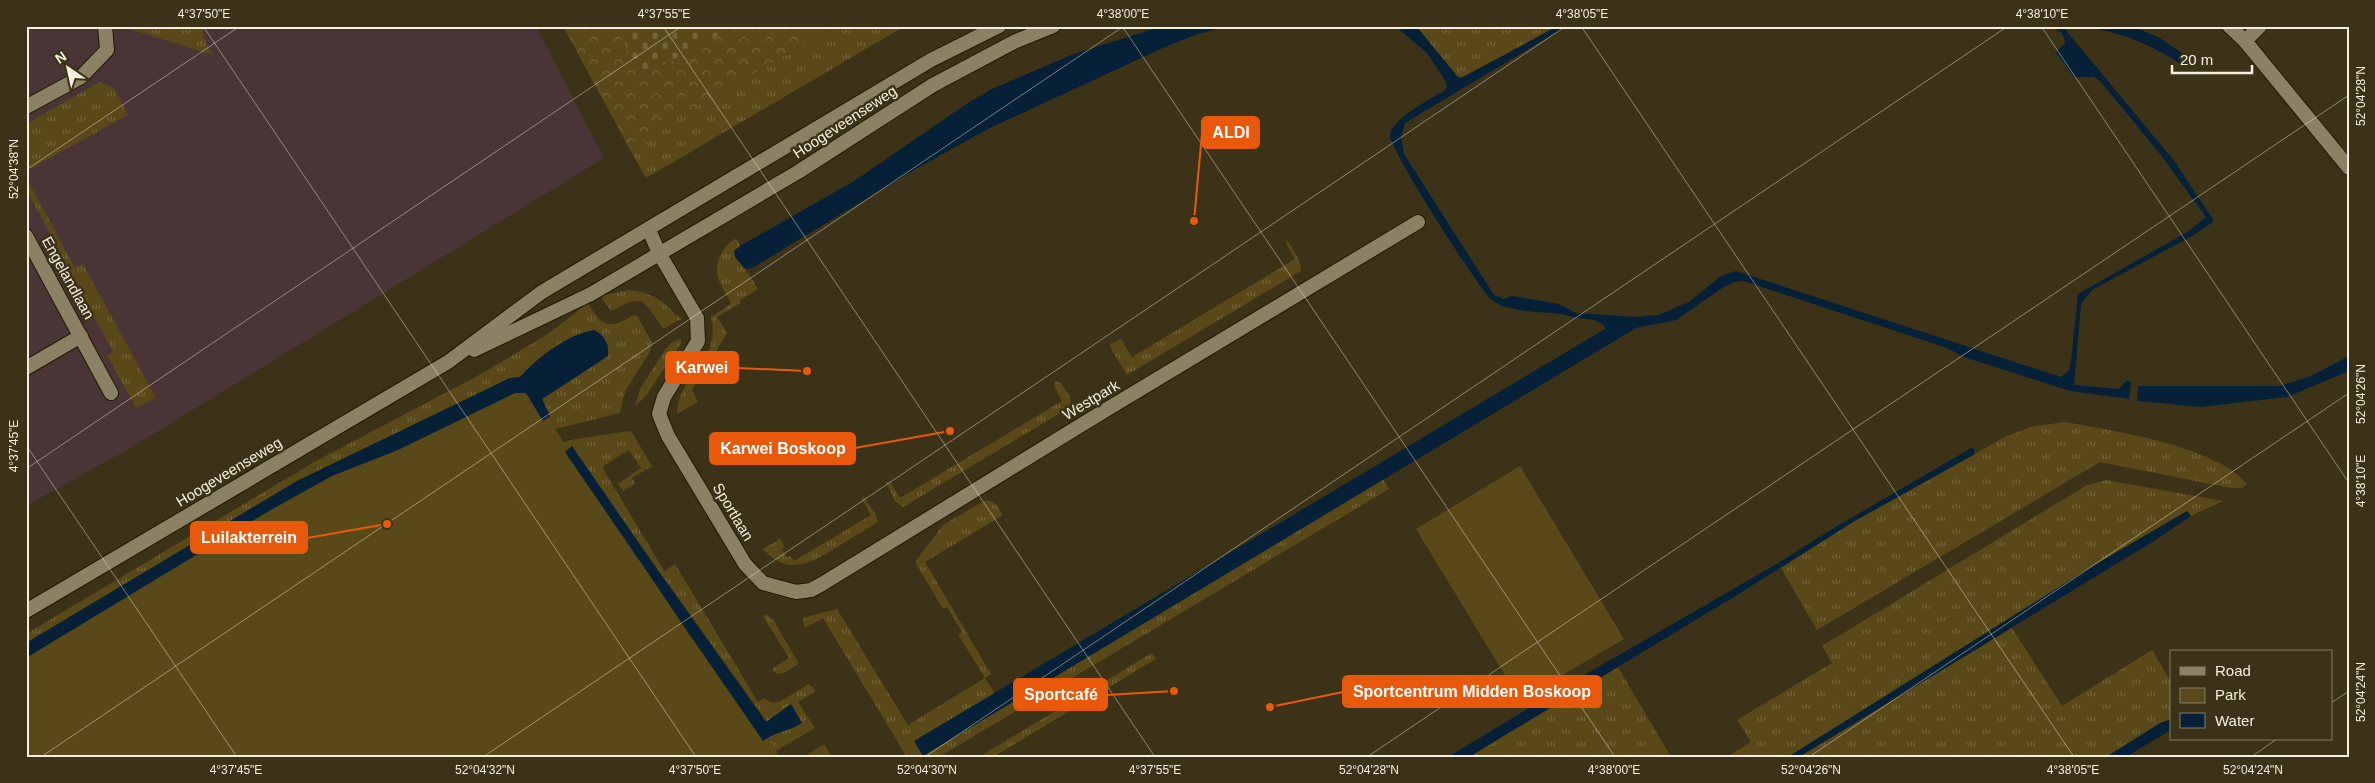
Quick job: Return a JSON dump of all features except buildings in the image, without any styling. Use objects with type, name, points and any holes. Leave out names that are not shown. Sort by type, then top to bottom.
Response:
[{"type":"main road","points":[[26,107],[81,77],[107,50],[105,26]]},
{"type":"main road","name":"Hoogeveenseweg","points":[[448,362],[542,292],[649,230],[931,60],[999,26]]},
{"type":"main road","name":"Hoogeveenseweg","points":[[26,611],[448,362],[552,314],[659,254],[798,172],[934,85],[1016,42],[1053,26]]},
{"type":"main road","points":[[2229,26],[2245,41],[2349,168]]},
{"type":"main road","points":[[2245,41],[2260,26]]},
{"type":"main road","name":"Westpark","points":[[777,588],[796,592],[811,590],[822,584],[1418,222]]},
{"type":"main road","points":[[649,230],[659,254]]},
{"type":"main road","name":"Engelandlaan","points":[[26,236],[111,393]]},
{"type":"main road","name":"Sportlaan","points":[[659,254],[697,318],[698,341],[664,397],[659,414],[668,436],[746,564],[763,583],[777,588]]},
{"type":"main road","name":"Engelandlaan","points":[[26,368],[81,336]]},
{"type":"shaded area","points":[[26,26],[536,26],[604,158],[129,449],[26,506]]},
{"type":"green space","points":[[128,26],[200,26],[203,28],[203,38],[206,39],[206,43],[213,55],[130,29]]},
{"type":"green space","points":[[563,26],[615,26],[642,76],[737,26],[836,26],[628,146]]},
{"type":"green space","points":[[615,26],[737,26],[642,76]]},
{"type":"green space","points":[[836,26],[905,26],[646,178],[628,146]]},
{"type":"green space","points":[[1416,26],[1558,26],[1461,78],[1457,76]]},
{"type":"green space","points":[[100,82],[114,88],[128,115],[26,171],[26,124]]},
{"type":"green space","points":[[26,177],[75,268],[83,264],[156,398],[136,408],[107,355],[113,352],[26,189]]},
{"type":"green space","points":[[736,238],[740,246],[734,251],[758,289],[740,300],[741,303],[717,317],[727,333],[692,390],[698,402],[677,414],[679,400],[684,388],[705,358],[710,346],[713,333],[711,317],[731,304],[720,283],[717,270],[722,252]]},
{"type":"green space","points":[[1287,240],[1300,262],[1301,271],[1127,375],[1109,345],[1121,339],[1132,357],[1295,259],[1285,241]]},
{"type":"green space","points":[[629,290],[656,298],[667,305],[677,316],[679,315],[681,319],[663,329],[650,309],[641,301],[629,302],[611,311],[600,296]]},
{"type":"green space","points":[[588,303],[598,317],[607,324],[618,323],[634,315],[637,316],[652,342],[650,352],[625,391],[620,413],[535,434],[550,416],[542,399],[608,356],[608,345],[598,332],[576,337],[555,347],[520,377],[510,378],[297,481],[26,643],[26,634],[316,461],[483,373],[548,334]]},
{"type":"green space","points":[[681,339],[681,343],[645,397],[635,406],[640,389],[665,350],[670,344]]},
{"type":"green space","points":[[1055,381],[1061,383],[1070,397],[1072,406],[903,507],[895,501],[886,482],[890,482],[900,498],[1062,401],[1054,386]]},
{"type":"green space","points":[[526,384],[683,626],[763,740],[767,738],[780,757],[26,757],[26,654],[318,480]]},
{"type":"green space","points":[[2064,422],[2134,435],[2188,450],[2212,459],[2232,471],[2247,484],[2242,488],[2231,488],[2100,462],[1817,630],[1781,568],[1853,522],[2005,437],[2031,427]]},
{"type":"green space","points":[[631,431],[652,466],[632,478],[635,484],[623,491],[618,484],[641,468],[629,450],[602,467],[664,571],[675,564],[758,702],[764,698],[772,703],[779,702],[809,684],[816,691],[798,702],[815,728],[776,751],[767,738],[777,732],[794,728],[773,716],[767,722],[670,586],[565,451],[553,446],[570,440]]},
{"type":"green space","points":[[1520,466],[1624,639],[1520,700],[1416,529]]},
{"type":"green space","points":[[1383,479],[1389,489],[939,757],[901,757],[905,754],[823,618],[805,628],[803,618],[837,609],[908,725],[985,678],[995,694],[915,741]]},
{"type":"green space","points":[[2106,480],[2223,501],[2191,516],[2187,511],[2086,570],[1788,757],[1727,757],[1751,742],[1737,720],[1832,663],[1822,646],[2087,485]]},
{"type":"green space","points":[[863,496],[875,513],[878,522],[818,558],[809,562],[791,565],[781,563],[772,558],[763,549],[780,539],[785,547],[782,549],[787,558],[790,556],[794,561],[871,515],[862,499]]},
{"type":"green space","points":[[984,501],[991,501],[996,504],[1003,515],[925,562],[991,674],[985,678],[958,634],[962,632],[947,607],[943,609],[915,562],[943,525]]},
{"type":"green space","points":[[766,614],[774,621],[798,662],[797,665],[784,673],[777,674],[772,669],[789,658],[763,616]]},
{"type":"green space","points":[[2012,628],[2062,706],[2152,650],[2170,680],[2170,719],[2106,757],[1799,757]]},
{"type":"green space","points":[[1152,653],[1156,659],[993,757],[979,757]]},
{"type":"green space","points":[[1618,667],[1671,757],[1469,757]]},
{"type":"green space","points":[[824,744],[832,757],[804,757]]},
{"type":"water","points":[[1163,26],[1227,26],[1198,34],[1165,47],[988,129],[919,167],[752,268],[745,269],[735,257],[734,251],[740,246],[854,181],[968,103],[992,89],[1071,55]]},
{"type":"water","points":[[1395,26],[1416,26],[1457,76],[1461,78],[1558,26],[1567,26],[1405,123],[1401,137],[1404,154],[1494,295],[1504,299],[1512,296],[1559,304],[1576,313],[1637,317],[1658,315],[1689,302],[1721,276],[1736,271],[2061,377],[2069,370],[2071,362],[2078,294],[2189,231],[2206,217],[2160,154],[2100,81],[2094,77],[2074,77],[2056,52],[2065,43],[2062,33],[2039,26],[2065,26],[2064,28],[2175,162],[2214,221],[2194,235],[2092,290],[2081,304],[2074,385],[2119,389],[2127,380],[2131,383],[2129,399],[2070,391],[1964,357],[1947,348],[1744,281],[1734,282],[1676,320],[1636,328],[923,756],[914,741],[1605,329],[1604,325],[1594,320],[1560,314],[1517,310],[1500,305],[1493,301],[1472,274],[1420,193],[1394,147],[1390,136],[1396,123],[1421,104],[1444,91],[1447,87],[1446,82],[1427,53]]},
{"type":"water","points":[[2081,26],[2132,26],[2160,38],[2189,58],[2183,65],[2158,51],[2122,35]]},
{"type":"water","points":[[594,330],[606,341],[608,356],[542,399],[550,416],[543,421],[526,393],[515,393],[398,450],[332,476],[269,511],[26,658],[26,643],[297,481],[510,378],[520,377],[535,362],[554,348],[574,336]]},
{"type":"water","points":[[2349,356],[2349,371],[2287,397],[2201,407],[2137,401],[2138,386],[2280,386],[2311,376]]},
{"type":"water","points":[[572,446],[766,722],[791,704],[802,723],[763,741],[565,452]]},
{"type":"water","points":[[1973,447],[1975,454],[1853,522],[1742,592],[1469,757],[1448,757],[1567,685],[1785,559],[1822,535]]},
{"type":"water","points":[[2187,511],[2191,516],[2154,541],[1799,757],[1788,757],[2086,570]]},
{"type":"water","points":[[2170,719],[2170,731],[2126,757],[2106,757],[2160,723]]},
{"type":"place","name":"ALDI","points":[[1194,221]]},
{"type":"place","name":"Karwei","points":[[807,371]]},
{"type":"place","name":"Karwei Boskoop","points":[[950,431]]},
{"type":"place","name":"Luilakterrein","points":[[387,524]]},
{"type":"place","name":"Sportcafé","points":[[1174,691]]},
{"type":"place","name":"Sportcentrum Midden Boskoop","points":[[1270,707]]}]
